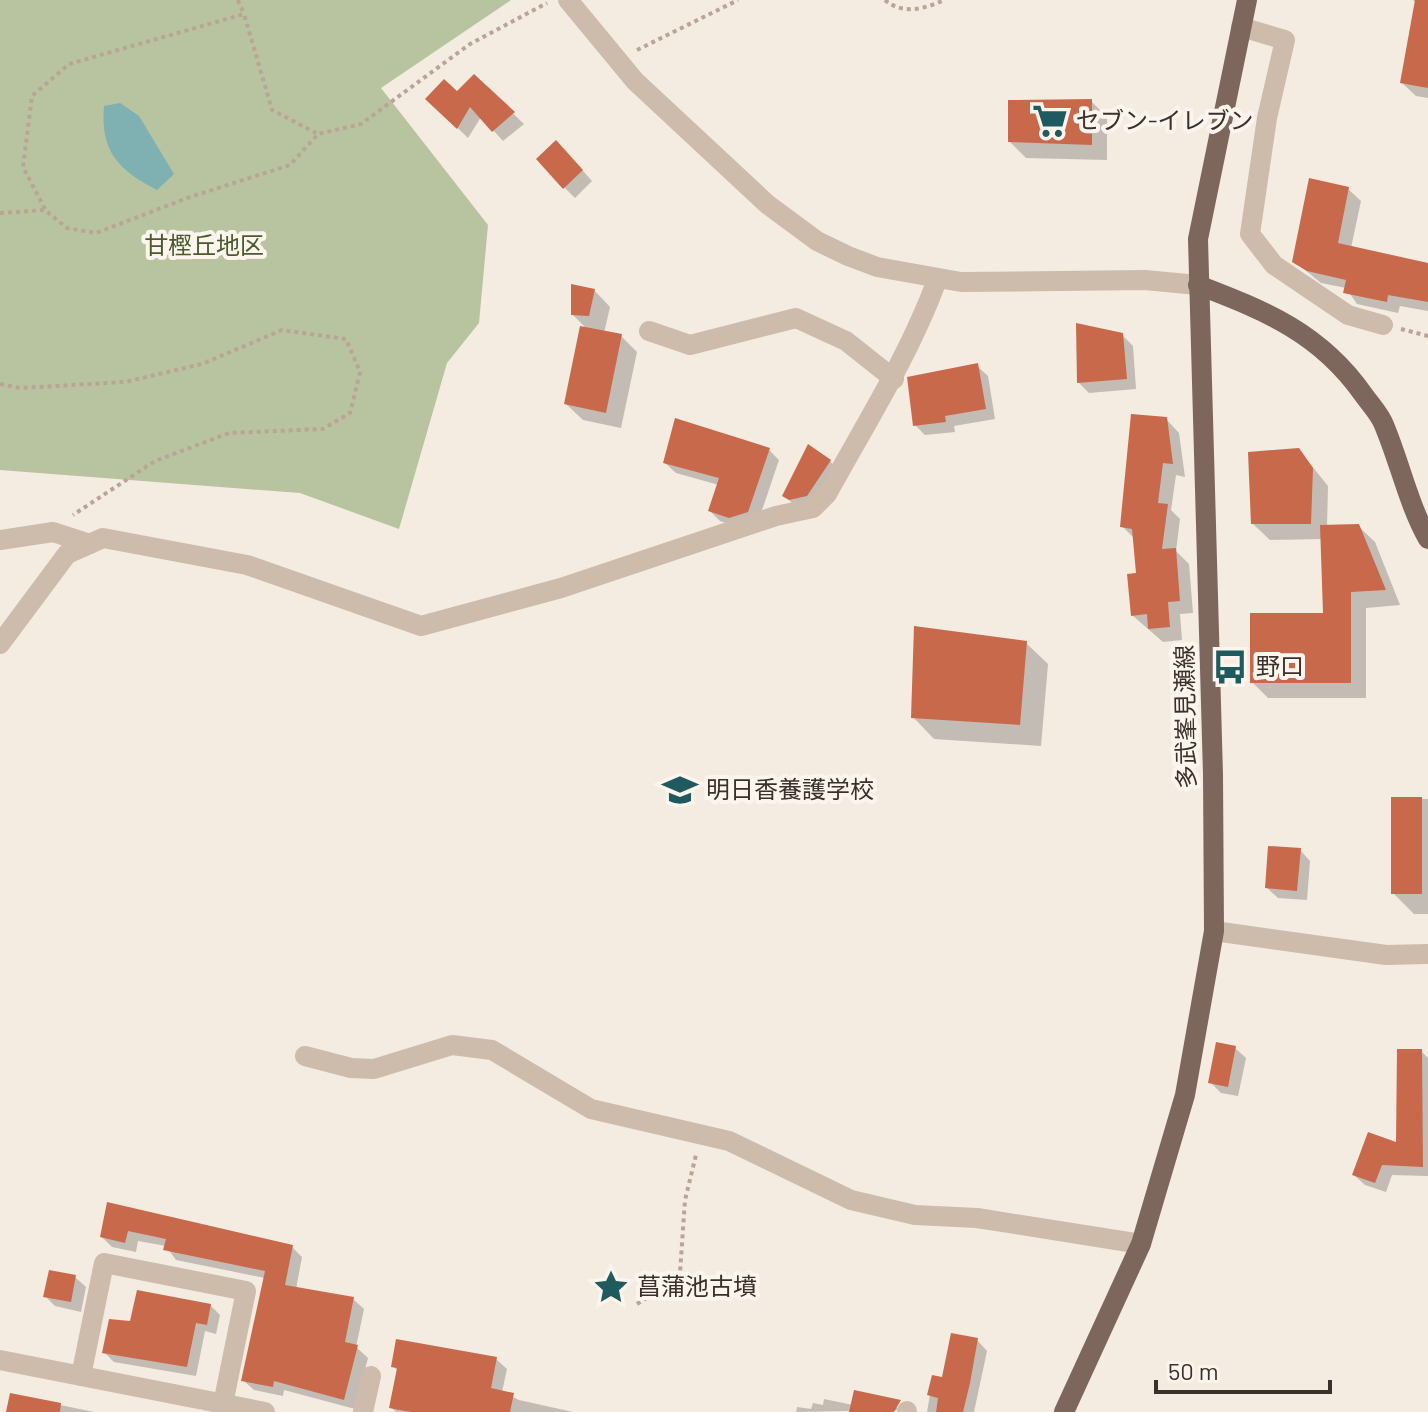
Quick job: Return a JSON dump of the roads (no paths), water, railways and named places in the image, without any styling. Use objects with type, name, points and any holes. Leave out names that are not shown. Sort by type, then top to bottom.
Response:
[{"type":"main road","name":"多武峯見瀬線","points":[[1064,1412],[1141,1244],[1185,1095],[1214,931],[1211,666],[1198,239],[1247,0]]},
{"type":"main road","points":[[1198,285],[1254,306],[1289,325],[1341,363],[1383,422],[1415,517],[1428,539]]},
{"type":"street","points":[[568,0],[618,62],[767,204],[817,241],[877,267],[937,280],[988,284],[1145,280],[1198,285]]},
{"type":"street","points":[[1241,27],[1285,40],[1267,118],[1250,234],[1274,265],[1348,315],[1383,325]]},
{"type":"street","points":[[0,644],[67,554],[103,538],[247,565],[421,626],[561,588],[776,516],[813,508],[827,494],[894,379],[920,328],[937,280]]},
{"type":"street","points":[[649,331],[690,345],[796,318],[846,341],[894,379]]},
{"type":"street","points":[[0,540],[53,532],[90,544]]},
{"type":"street","points":[[1214,931],[1386,955],[1428,954]]},
{"type":"street","points":[[305,1056],[351,1068],[374,1069],[452,1045],[492,1050],[591,1109],[729,1141],[851,1200],[915,1215],[977,1218],[1141,1244]]},
{"type":"street","points":[[81,1376],[104,1263],[231,1288],[246,1291],[223,1404]]},
{"type":"street","points":[[0,1360],[265,1412]]},
{"type":"street","points":[[363,1412],[371,1376]]},
{"type":"water","points":[[120,103],[139,116],[174,174],[157,190],[132,175],[114,157],[109,147],[105,135],[104,106]]},
{"type":"place","name":"セブン-イレブン","points":[[1050,121]]},
{"type":"place","name":"野口","points":[[1230,667]]},
{"type":"place","name":"明日香養護学校","points":[[680,790]]},
{"type":"place","name":"菖蒲池古墳","points":[[611,1287]]},
{"type":"park label","name":"甘樫丘地区","points":[[204,246]]}]
